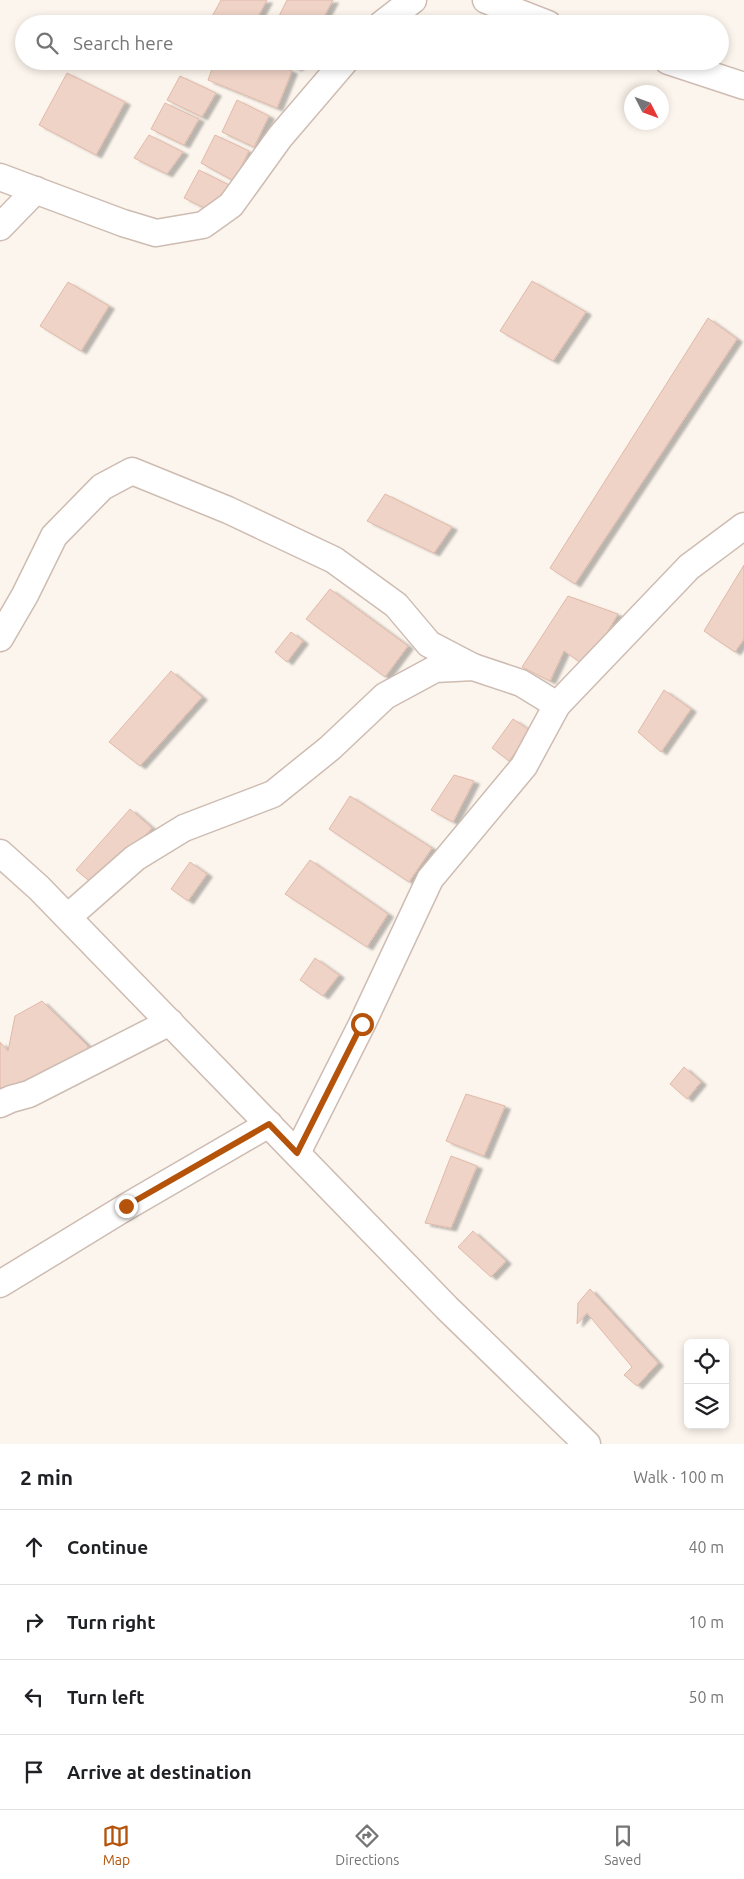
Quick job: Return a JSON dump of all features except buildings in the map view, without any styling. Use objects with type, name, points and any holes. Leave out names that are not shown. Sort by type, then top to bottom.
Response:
[{"type":"street","points":[[394,15],[413,0]]},
{"type":"street","points":[[486,0],[525,15]]},
{"type":"street","points":[[0,177],[123,223],[156,233],[203,225],[231,206],[280,137],[337,70]]},
{"type":"street","points":[[695,70],[744,86]]},
{"type":"street","points":[[0,227],[36,190]]},
{"type":"street","points":[[0,638],[54,536],[102,488],[132,471],[228,510],[334,560],[396,605],[429,644],[473,667],[521,683],[557,705]]},
{"type":"street","points":[[297,1153],[362,1024],[430,879],[524,766],[557,705],[689,567],[744,526]]},
{"type":"street","points":[[68,917],[135,858],[184,828],[273,794],[330,748],[385,696],[435,669],[473,667]]},
{"type":"street","points":[[0,853],[68,917],[448,1308],[588,1444]]},
{"type":"street","points":[[0,1104],[29,1094],[170,1022]]},
{"type":"street","points":[[0,1284],[126,1206],[269,1124]]},
{"type":"route","points":[[126,1206],[269,1124],[297,1153],[362,1024]]}]
